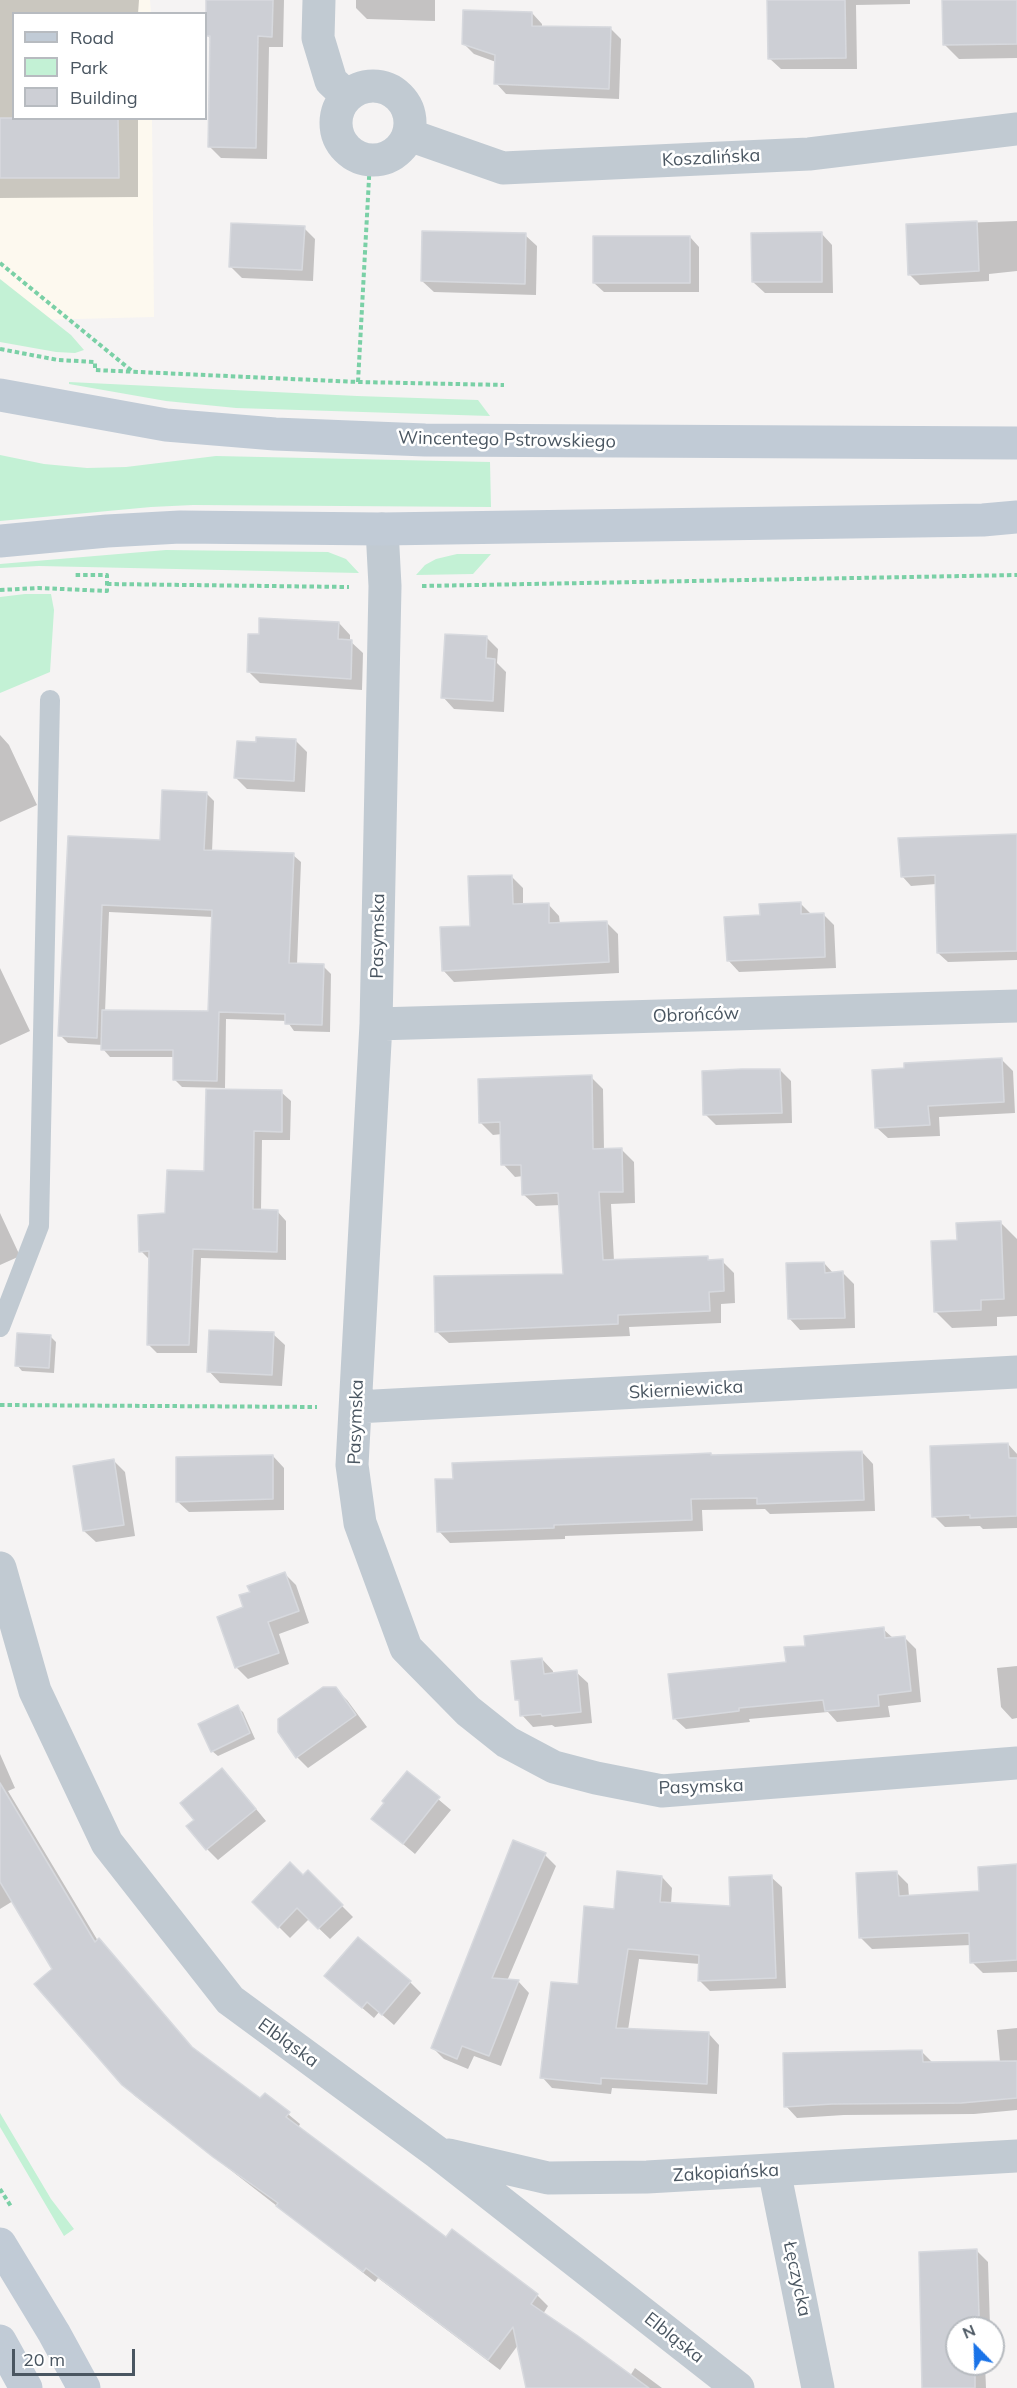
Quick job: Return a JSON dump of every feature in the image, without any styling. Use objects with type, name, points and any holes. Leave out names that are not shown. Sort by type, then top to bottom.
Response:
[{"type":"main road","name":"Wincentego Pstrowskiego","points":[[0,395],[166,424],[275,434],[436,440],[1017,442]]},
{"type":"main road","points":[[0,541],[180,527],[382,529],[983,520],[1017,517]]},
{"type":"main road","points":[[0,2244],[84,2388]]},
{"type":"main road","points":[[0,2341],[26,2388]]},
{"type":"street","points":[[319,0],[318,38],[331,81],[347,96]]},
{"type":"street","points":[[364,86],[384,87],[401,98],[410,115],[409,135],[398,151],[381,161],[361,159],[344,149],[335,132],[336,112],[347,96],[364,86]]},
{"type":"street","name":"Koszalińska","points":[[409,135],[503,168],[809,154],[1017,129]]},
{"type":"street","name":"Pasymska","points":[[382,529],[385,586],[376,1024],[352,1465],[360,1523],[406,1647],[468,1711],[516,1747],[554,1767],[662,1791],[1017,1762]]},
{"type":"street","name":"Obrońców","points":[[376,1024],[1017,1006]]},
{"type":"street","name":"Skierniewicka","points":[[356,1407],[1017,1372]]},
{"type":"street","name":"Elbląska","points":[[0,1568],[34,1691],[107,1843],[230,2000],[438,2153],[738,2388]]},
{"type":"street","name":"Zakopiańska","points":[[438,2153],[548,2178],[647,2177],[1017,2156]]},
{"type":"street","name":"Łęczycka","points":[[774,2170],[818,2388]]},
{"type":"lane","points":[[0,1327],[39,1226],[50,700]]},
{"type":"path","points":[[358,382],[369,160]]},
{"type":"path","points":[[0,264],[133,371]]},
{"type":"path","points":[[0,349],[58,360],[95,362],[94,370],[504,386]]},
{"type":"path","points":[[0,590],[39,588],[106,591],[107,584],[345,588],[1017,575]]},
{"type":"path","points":[[0,1405],[356,1407]]},
{"type":"shaded area","points":[[0,0],[150,0],[151,12],[12,12],[12,120],[152,120],[154,317],[0,321]]},
{"type":"green space","points":[[0,279],[71,335],[84,350],[75,353],[56,352],[0,342]]},
{"type":"green space","points":[[69,382],[478,400],[490,416],[236,408],[166,401],[69,384]]},
{"type":"green space","points":[[0,455],[44,464],[87,468],[126,467],[216,456],[490,462],[491,507],[193,505],[0,521]]},
{"type":"green space","points":[[166,550],[328,552],[346,559],[359,573],[39,566],[0,568],[0,564]]},
{"type":"green space","points":[[457,554],[491,554],[473,574],[416,575],[425,565],[436,559]]},
{"type":"green space","points":[[51,594],[54,610],[50,672],[0,693],[0,597]]},
{"type":"green space","points":[[0,2113],[51,2199],[74,2229],[64,2236],[0,2127]]},
{"type":"building","points":[[206,0],[273,0],[272,37],[258,36],[256,148],[208,147],[210,36],[207,36]]},
{"type":"building","points":[[767,0],[845,0],[846,58],[768,59]]},
{"type":"building","points":[[942,0],[1017,0],[1017,44],[943,45]]},
{"type":"building","points":[[463,10],[532,12],[532,26],[611,27],[609,89],[494,84],[495,55],[462,44]]},
{"type":"building","points":[[0,118],[118,120],[119,178],[0,178]]},
{"type":"building","points":[[977,221],[979,271],[908,275],[906,224]]},
{"type":"building","points":[[231,223],[305,226],[302,270],[229,267]]},
{"type":"building","points":[[422,231],[526,233],[525,284],[421,281]]},
{"type":"building","points":[[822,232],[822,282],[752,282],[751,233]]},
{"type":"building","points":[[593,236],[690,236],[690,283],[593,283]]},
{"type":"building","points":[[259,618],[339,622],[338,639],[352,640],[351,679],[247,672],[248,634],[259,634]]},
{"type":"building","points":[[445,634],[487,636],[486,658],[495,659],[493,701],[441,698]]},
{"type":"building","points":[[256,737],[296,739],[294,781],[234,778],[237,741],[256,742]]},
{"type":"building","points":[[162,790],[207,792],[204,850],[294,853],[289,963],[324,964],[322,1025],[285,1024],[285,1014],[219,1012],[217,1081],[173,1080],[173,1050],[101,1050],[102,1010],[208,1011],[212,910],[102,905],[97,1038],[58,1036],[68,836],[160,840]]},
{"type":"building","points":[[1017,834],[1017,951],[937,953],[935,875],[901,877],[898,838]]},
{"type":"building","points":[[512,875],[513,904],[549,903],[549,923],[607,921],[609,962],[442,971],[440,927],[470,926],[468,876]]},
{"type":"building","points":[[801,902],[801,914],[824,913],[825,957],[727,961],[724,917],[760,915],[759,904]]},
{"type":"building","points":[[1002,1058],[1004,1102],[928,1106],[930,1125],[875,1128],[872,1070],[904,1068],[904,1063]]},
{"type":"building","points":[[780,1069],[782,1113],[703,1115],[702,1071]]},
{"type":"building","points":[[592,1075],[593,1149],[622,1148],[623,1192],[599,1192],[603,1260],[708,1256],[708,1260],[723,1259],[724,1291],[709,1292],[710,1311],[618,1315],[618,1324],[435,1332],[434,1276],[563,1274],[558,1193],[522,1195],[521,1165],[501,1165],[500,1122],[479,1123],[478,1079]]},
{"type":"building","points":[[206,1089],[282,1090],[282,1132],[254,1131],[253,1209],[278,1210],[277,1252],[193,1249],[189,1345],[147,1345],[149,1251],[139,1252],[138,1215],[165,1213],[167,1170],[204,1171]]},
{"type":"building","points":[[1001,1221],[1004,1299],[981,1300],[981,1310],[934,1312],[931,1241],[957,1240],[956,1223]]},
{"type":"building","points":[[824,1262],[825,1273],[843,1271],[845,1318],[788,1319],[786,1263]]},
{"type":"building","points":[[209,1330],[274,1332],[272,1375],[207,1372]]},
{"type":"building","points":[[17,1333],[51,1335],[49,1368],[15,1366]]},
{"type":"building","points":[[1008,1443],[1009,1458],[1017,1458],[1017,1516],[932,1517],[930,1446]]},
{"type":"building","points":[[862,1451],[864,1500],[757,1504],[757,1498],[691,1499],[692,1520],[437,1532],[435,1479],[453,1479],[452,1463],[711,1453],[711,1455]]},
{"type":"building","points":[[273,1455],[273,1499],[176,1502],[176,1457]]},
{"type":"building","points":[[114,1459],[124,1525],[83,1531],[73,1466]]},
{"type":"building","points":[[285,1572],[299,1611],[268,1622],[279,1653],[235,1668],[217,1617],[243,1607],[239,1595],[250,1592],[247,1586]]},
{"type":"building","points":[[884,1627],[885,1638],[905,1636],[911,1691],[878,1695],[879,1706],[825,1711],[823,1700],[739,1708],[739,1711],[673,1719],[668,1674],[786,1662],[784,1647],[805,1646],[804,1636]]},
{"type":"building","points":[[542,1658],[544,1674],[577,1670],[581,1712],[520,1716],[519,1700],[515,1700],[511,1661]]},
{"type":"building","points":[[323,1687],[336,1687],[356,1715],[296,1758],[278,1732],[278,1719]]},
{"type":"building","points":[[238,1705],[250,1733],[211,1752],[198,1724]]},
{"type":"building","points":[[222,1768],[256,1809],[206,1850],[186,1826],[194,1820],[180,1803]]},
{"type":"building","points":[[407,1771],[440,1797],[403,1844],[371,1819],[384,1803],[382,1801]]},
{"type":"building","points":[[0,1783],[95,1942],[99,1938],[192,2047],[260,2098],[265,2093],[290,2112],[286,2117],[446,2237],[452,2229],[538,2294],[531,2304],[649,2388],[526,2388],[513,2327],[488,2360],[366,2268],[363,2272],[276,2206],[278,2203],[213,2157],[122,2085],[34,1984],[52,1969],[0,1882]]},
{"type":"building","points":[[513,1840],[546,1853],[492,1978],[519,1980],[489,2056],[462,2046],[457,2059],[431,2048]]},
{"type":"building","points":[[290,1862],[303,1875],[308,1870],[343,1905],[318,1929],[297,1908],[278,1928],[252,1902]]},
{"type":"building","points":[[1017,1864],[1017,1960],[970,1963],[969,1933],[859,1938],[856,1873],[897,1871],[899,1896],[979,1891],[978,1867]]},
{"type":"building","points":[[617,1871],[662,1876],[660,1902],[730,1906],[729,1877],[772,1875],[776,1978],[698,1981],[699,1955],[628,1949],[616,2028],[709,2032],[707,2084],[601,2078],[601,2084],[540,2078],[551,1982],[578,1984],[584,1906],[614,1909]]},
{"type":"building","points":[[358,1937],[411,1981],[382,2015],[367,2002],[362,2008],[324,1976]]},
{"type":"building","points":[[922,2050],[923,2062],[1017,2061],[1017,2098],[961,2103],[832,2104],[784,2107],[783,2053]]},
{"type":"building","points":[[977,2249],[979,2316],[945,2316],[945,2376],[975,2376],[975,2388],[922,2388],[919,2252]]}]
